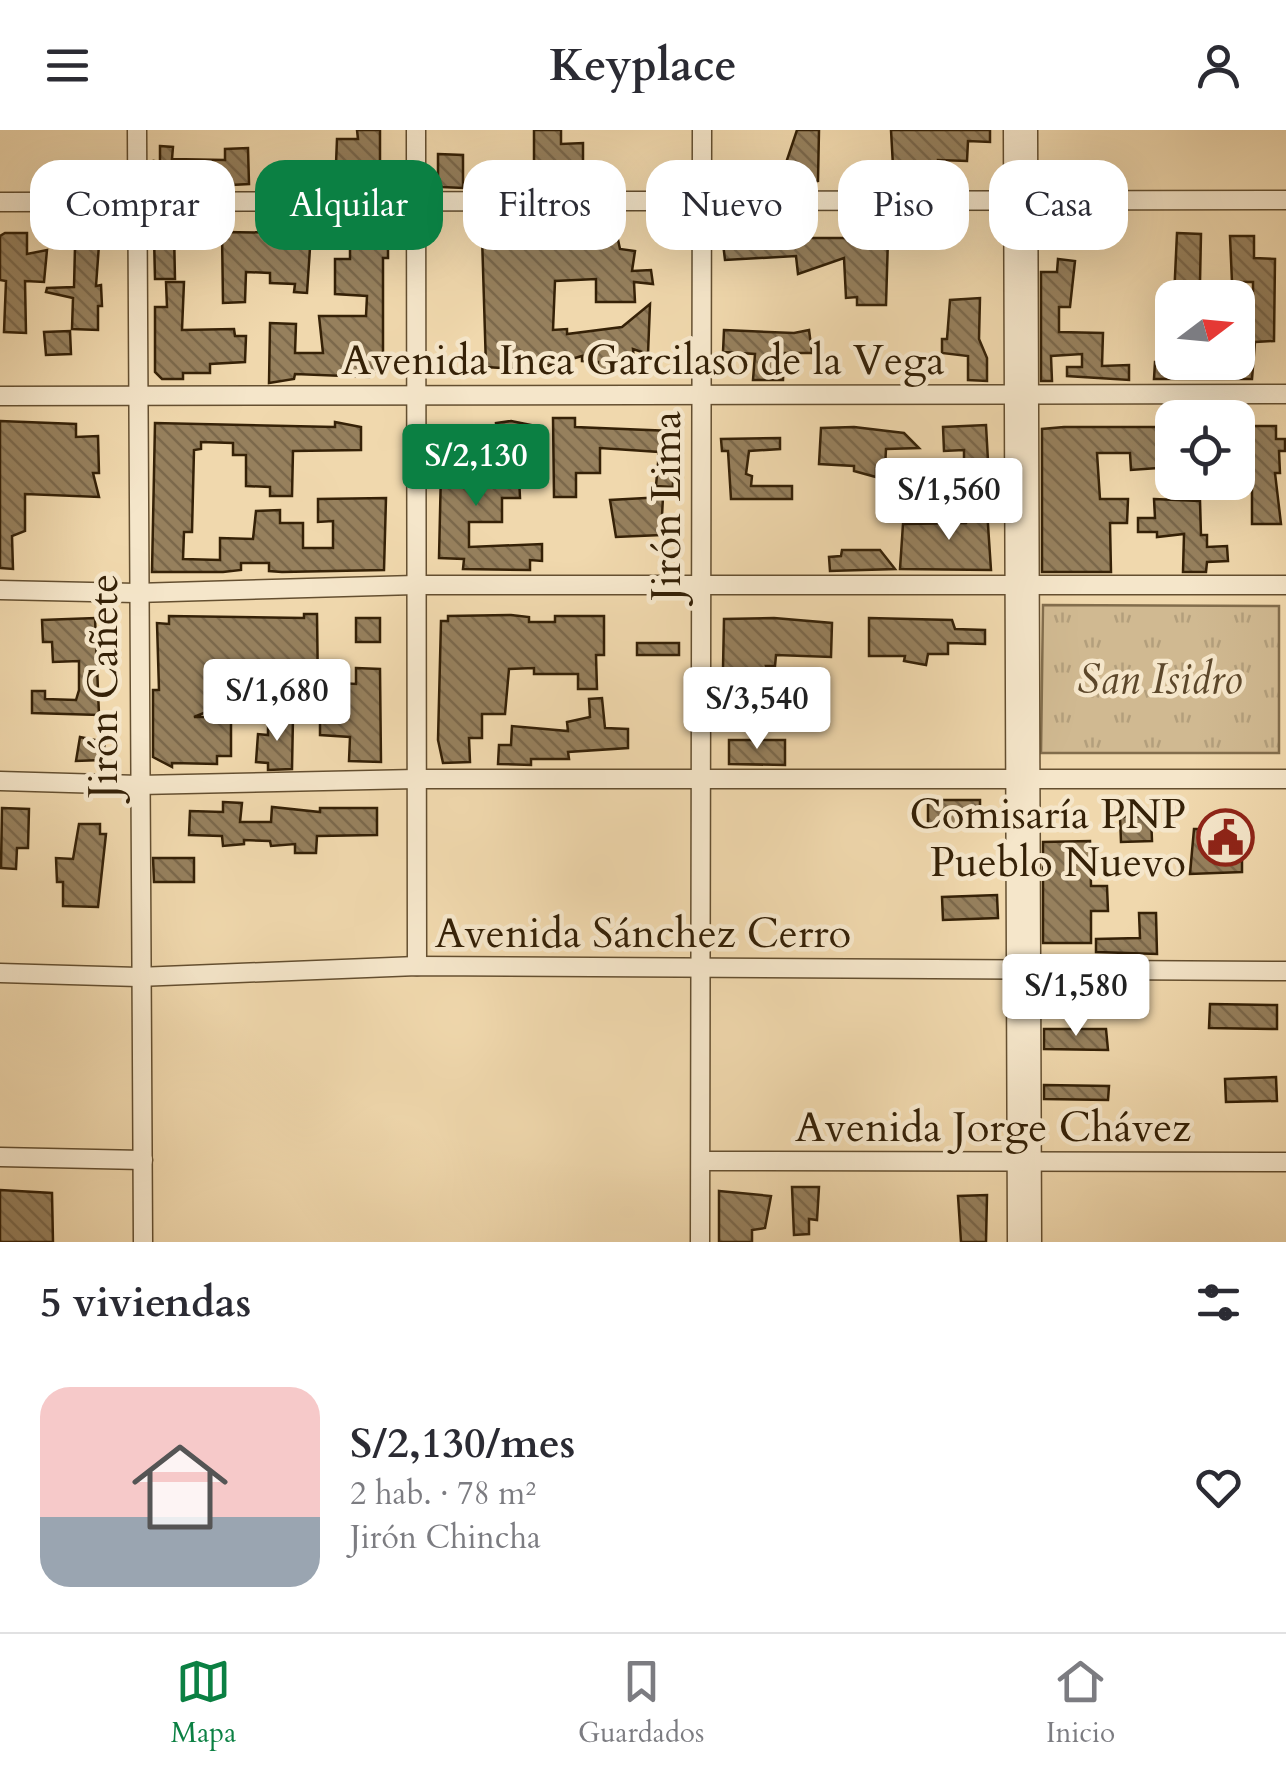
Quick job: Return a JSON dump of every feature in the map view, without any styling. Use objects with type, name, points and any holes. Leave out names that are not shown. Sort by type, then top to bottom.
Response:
[{"type":"street","name":"Jirón Cañete","points":[[137,130],[138,160]]},
{"type":"street","points":[[416,130],[416,160]]},
{"type":"street","name":"Jirón Lima","points":[[702,130],[702,160]]},
{"type":"street","points":[[1013,130],[1017,160]]},
{"type":"street","points":[[1026,160],[1028,130]]},
{"type":"street","points":[[1128,202],[1286,200]]},
{"type":"street","points":[[0,202],[30,202]]},
{"type":"street","points":[[443,202],[646,204]]},
{"type":"street","points":[[818,204],[989,204]]},
{"type":"street","name":"Jirón Cañete","points":[[139,250],[136,593],[143,1242]]},
{"type":"street","points":[[416,250],[417,966]]},
{"type":"street","name":"Jirón Lima","points":[[700,1242],[702,250]]},
{"type":"street","points":[[1022,250],[1025,1162],[1032,1242]]},
{"type":"street","name":"Avenida Inca Garcilaso de la Vega","points":[[0,396],[1286,394]]},
{"type":"street","points":[[0,590],[136,593],[415,585],[1286,585]]},
{"type":"street","points":[[0,782],[139,785],[416,779],[1286,778]]},
{"type":"street","name":"Avenida Sánchez Cerro","points":[[0,973],[138,977],[417,966],[1286,971]]},
{"type":"street","points":[[0,1158],[143,1160]]},
{"type":"street","name":"Avenida Jorge Chávez","points":[[701,1161],[1286,1162]]},
{"type":"street","points":[[1017,1242],[1025,1162]]},
{"type":"green space","name":"San Isidro","points":[[1043,605],[1279,606],[1279,753],[1041,753]]},
{"type":"building","points":[[357,130],[380,130],[380,160],[336,160],[337,139],[358,139]]},
{"type":"building","points":[[534,130],[561,130],[561,144],[583,143],[583,160],[534,160]]},
{"type":"building","points":[[797,130],[819,130],[818,181],[818,160],[787,160]]},
{"type":"building","points":[[891,130],[990,130],[990,142],[968,141],[967,160],[893,160]]},
{"type":"building","points":[[160,146],[173,147],[172,159],[225,160],[160,160]]},
{"type":"building","points":[[248,148],[249,184],[235,185],[235,160],[225,160],[225,149]]},
{"type":"building","points":[[438,154],[463,155],[463,188],[443,187],[443,160],[438,160]]},
{"type":"building","points":[[235,232],[255,232],[255,250],[310,250],[307,293],[294,292],[295,284],[270,283],[270,273],[246,272],[245,302],[223,303],[222,250],[235,250]]},
{"type":"building","points":[[27,233],[27,254],[47,250],[44,282],[25,281],[26,333],[4,332],[6,281],[0,280],[0,236]]},
{"type":"building","points":[[1177,233],[1201,234],[1200,280],[1175,280]]},
{"type":"building","points":[[1230,236],[1254,236],[1254,258],[1275,259],[1274,341],[1255,342],[1255,280],[1232,280]]},
{"type":"building","points":[[818,238],[838,238],[838,250],[888,250],[886,305],[857,305],[857,297],[846,298],[844,258],[798,274],[796,256],[725,260],[724,250],[818,250]]},
{"type":"building","points":[[75,250],[99,250],[96,286],[101,285],[102,306],[98,306],[98,330],[72,329],[73,298],[46,292],[47,288],[74,287]]},
{"type":"building","points":[[154,250],[174,250],[175,279],[155,279]]},
{"type":"building","points":[[350,250],[388,250],[388,258],[383,258],[383,372],[369,372],[369,377],[295,374],[294,379],[269,383],[270,323],[296,324],[295,353],[323,353],[319,316],[366,316],[367,296],[335,294],[335,259],[350,259]]},
{"type":"building","points":[[482,250],[626,250],[635,251],[632,271],[651,270],[653,284],[634,282],[635,302],[596,302],[596,279],[555,281],[553,330],[567,329],[567,334],[622,327],[650,304],[648,354],[633,349],[635,371],[598,369],[598,362],[582,361],[582,356],[533,370],[486,367]]},
{"type":"building","points":[[1058,259],[1075,261],[1070,307],[1059,307],[1059,332],[1103,333],[1102,366],[1129,365],[1129,380],[1067,376],[1067,367],[1082,367],[1082,354],[1051,356],[1052,381],[1041,381],[1041,272],[1057,272]]},
{"type":"building","points":[[166,282],[184,282],[182,330],[234,329],[235,336],[246,336],[245,362],[210,364],[210,373],[183,373],[183,379],[162,379],[155,372],[155,307],[167,307]]},
{"type":"building","points":[[980,298],[979,339],[987,358],[987,381],[968,380],[968,356],[942,353],[950,300]]},
{"type":"building","points":[[724,330],[809,330],[812,353],[784,353],[783,380],[753,380],[755,354],[723,352]]},
{"type":"building","points":[[70,331],[71,354],[46,355],[44,332]]},
{"type":"building","points":[[553,418],[575,418],[575,427],[672,431],[673,487],[656,486],[659,452],[600,448],[600,473],[576,473],[576,497],[554,497]]},
{"type":"building","points":[[0,421],[76,424],[76,437],[98,436],[99,473],[93,473],[99,497],[25,494],[25,531],[12,536],[13,569],[0,568]]},
{"type":"building","points":[[335,422],[361,427],[361,450],[293,451],[292,496],[270,496],[270,487],[246,486],[246,455],[233,455],[233,443],[201,442],[201,449],[194,450],[192,532],[184,532],[183,559],[220,560],[220,538],[253,539],[256,511],[280,510],[280,523],[303,523],[303,548],[333,548],[333,521],[318,522],[318,499],[386,498],[384,570],[282,572],[269,571],[269,563],[241,563],[241,570],[223,572],[152,572],[155,423],[335,427]]},
{"type":"building","points":[[496,423],[531,425],[530,449],[498,451]]},
{"type":"building","points":[[986,425],[988,461],[964,461],[964,450],[944,451],[943,427]]},
{"type":"building","points":[[442,426],[462,427],[462,462],[495,462],[495,477],[519,476],[520,498],[502,498],[502,522],[469,522],[469,547],[542,544],[542,561],[530,560],[530,570],[463,569],[464,559],[439,558]]},
{"type":"building","points":[[1255,426],[1276,426],[1276,439],[1285,439],[1285,451],[1279,451],[1280,473],[1275,473],[1281,524],[1252,524]]},
{"type":"building","points":[[1155,427],[1155,468],[1131,470],[1130,453],[1097,453],[1100,499],[1128,499],[1127,523],[1110,523],[1111,572],[1042,572],[1042,429]]},
{"type":"building","points":[[821,428],[904,433],[919,448],[886,449],[885,468],[876,468],[876,477],[854,471],[854,466],[819,464]]},
{"type":"building","points":[[780,438],[780,449],[749,451],[746,474],[752,476],[751,486],[792,486],[792,499],[731,499],[728,451],[722,451],[721,439]]},
{"type":"building","points":[[969,480],[978,509],[987,510],[991,570],[900,569],[903,524],[966,523]]},
{"type":"building","points":[[663,497],[661,535],[616,537],[610,500]]},
{"type":"building","points":[[1154,499],[1200,501],[1201,535],[1207,535],[1207,547],[1227,546],[1228,561],[1207,562],[1206,572],[1183,572],[1184,534],[1157,537],[1157,532],[1138,532],[1138,518],[1155,518]]},
{"type":"building","points":[[842,550],[880,550],[895,569],[830,571],[829,557],[841,556]]},
{"type":"building","points":[[304,614],[317,614],[318,691],[305,691],[304,668],[268,667],[268,686],[231,687],[231,702],[194,717],[231,717],[231,756],[217,756],[217,764],[172,763],[172,767],[153,757],[153,690],[159,690],[157,623],[169,624],[169,616],[304,618]]},
{"type":"building","points":[[448,616],[529,617],[529,622],[555,622],[555,616],[604,616],[604,655],[596,655],[597,689],[578,689],[578,674],[534,674],[534,668],[509,669],[505,714],[482,714],[482,738],[469,738],[470,762],[443,763],[438,740],[441,621],[448,621]]},
{"type":"building","points":[[95,618],[99,715],[32,713],[32,691],[45,691],[45,699],[76,700],[79,690],[79,661],[53,662],[52,642],[43,642],[42,620]]},
{"type":"building","points":[[356,618],[380,618],[380,642],[356,642]]},
{"type":"building","points":[[869,618],[952,620],[955,629],[985,630],[985,644],[948,643],[948,654],[928,654],[926,665],[904,661],[905,656],[869,656]]},
{"type":"building","points":[[724,619],[832,623],[831,657],[776,655],[775,666],[766,666],[780,716],[722,717]]},
{"type":"building","points":[[637,643],[679,643],[679,655],[637,655]]},
{"type":"building","points":[[356,668],[380,669],[381,762],[349,761],[350,737],[320,735],[320,716],[339,717],[341,683],[356,684]]},
{"type":"building","points":[[602,698],[605,728],[628,729],[628,748],[568,752],[569,759],[531,759],[531,765],[498,764],[499,745],[511,745],[512,726],[568,731],[567,722],[590,717],[589,699]]},
{"type":"building","points":[[268,717],[293,717],[292,769],[268,770],[268,763],[256,762],[258,734],[268,735]]},
{"type":"building","points":[[80,737],[105,742],[102,760],[76,761]]},
{"type":"building","points":[[729,740],[785,740],[785,765],[729,764]]},
{"type":"building","points":[[928,800],[980,800],[980,812],[990,812],[990,825],[928,824]]},
{"type":"building","points":[[223,802],[242,803],[240,822],[271,822],[272,807],[320,812],[320,808],[377,808],[377,835],[317,836],[316,853],[295,853],[295,844],[271,846],[270,841],[244,840],[244,844],[223,846],[222,836],[189,835],[190,811],[223,812]]},
{"type":"building","points":[[2,808],[29,809],[28,848],[17,848],[16,869],[1,868]]},
{"type":"building","points":[[1151,816],[1152,841],[1121,842],[1120,817]]},
{"type":"building","points":[[79,824],[100,824],[100,834],[106,834],[98,907],[63,906],[63,882],[57,882],[56,858],[73,859]]},
{"type":"building","points":[[1194,829],[1234,829],[1235,859],[1242,859],[1242,872],[1190,874]]},
{"type":"building","points":[[1090,841],[1091,886],[1107,886],[1108,911],[1091,911],[1091,943],[1043,943],[1043,842]]},
{"type":"building","points":[[153,858],[194,858],[194,882],[154,882]]},
{"type":"building","points":[[997,895],[998,918],[943,920],[942,897]]},
{"type":"building","points":[[1139,913],[1156,913],[1157,954],[1096,952],[1096,939],[1140,938]]},
{"type":"building","points":[[1210,1004],[1277,1005],[1277,1029],[1209,1028]]},
{"type":"building","points":[[1044,1029],[1106,1029],[1108,1050],[1044,1049]]},
{"type":"building","points":[[1276,1077],[1277,1101],[1226,1102],[1225,1079]]},
{"type":"building","points":[[1044,1085],[1109,1086],[1108,1100],[1044,1099]]},
{"type":"building","points":[[792,1187],[819,1187],[817,1220],[809,1219],[809,1234],[794,1235]]},
{"type":"building","points":[[0,1190],[52,1193],[53,1242],[0,1242]]},
{"type":"building","points":[[719,1191],[771,1196],[765,1228],[752,1230],[752,1242],[719,1242]]},
{"type":"building","points":[[987,1195],[986,1242],[961,1242],[958,1196]]},
{"type":"place","name":"Comisaría PNP Pueblo Nuevo","points":[[1225,838]]}]
